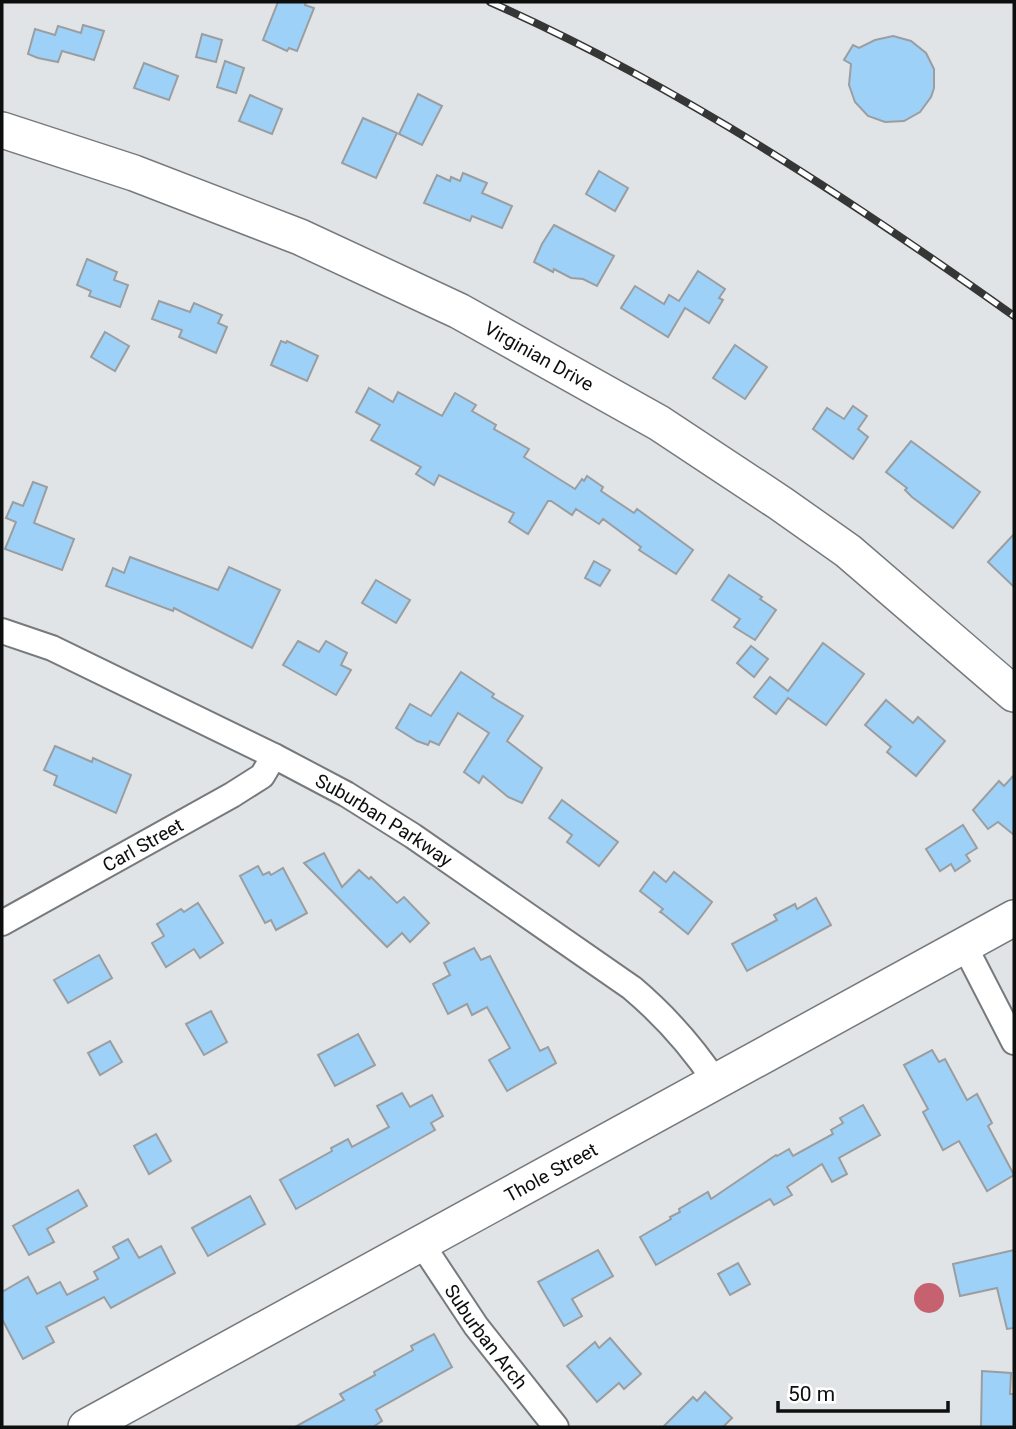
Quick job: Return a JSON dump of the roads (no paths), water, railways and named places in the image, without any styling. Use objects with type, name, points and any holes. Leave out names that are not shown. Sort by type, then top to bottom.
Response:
[{"type":"street","name":"Virginian Drive","points":[[2,131],[134,173],[300,237],[470,318],[659,423],[848,551],[1014,694]]},
{"type":"street","name":"Suburban Parkway","points":[[2,631],[52,648],[274,756],[346,794],[412,835],[632,988],[664,1015],[715,1082]]},
{"type":"street","name":"Carl Street","points":[[2,923],[232,795],[262,776],[274,756]]},
{"type":"street","name":"Thole Street","points":[[86,1427],[1014,918]]},
{"type":"street","points":[[964,945],[1014,1042]]},
{"type":"street","name":"Suburban Arch","points":[[421,1243],[476,1325],[556,1427]]},
{"type":"railway","points":[[490,2],[627,69],[760,146],[888,229],[1014,316]]}]
